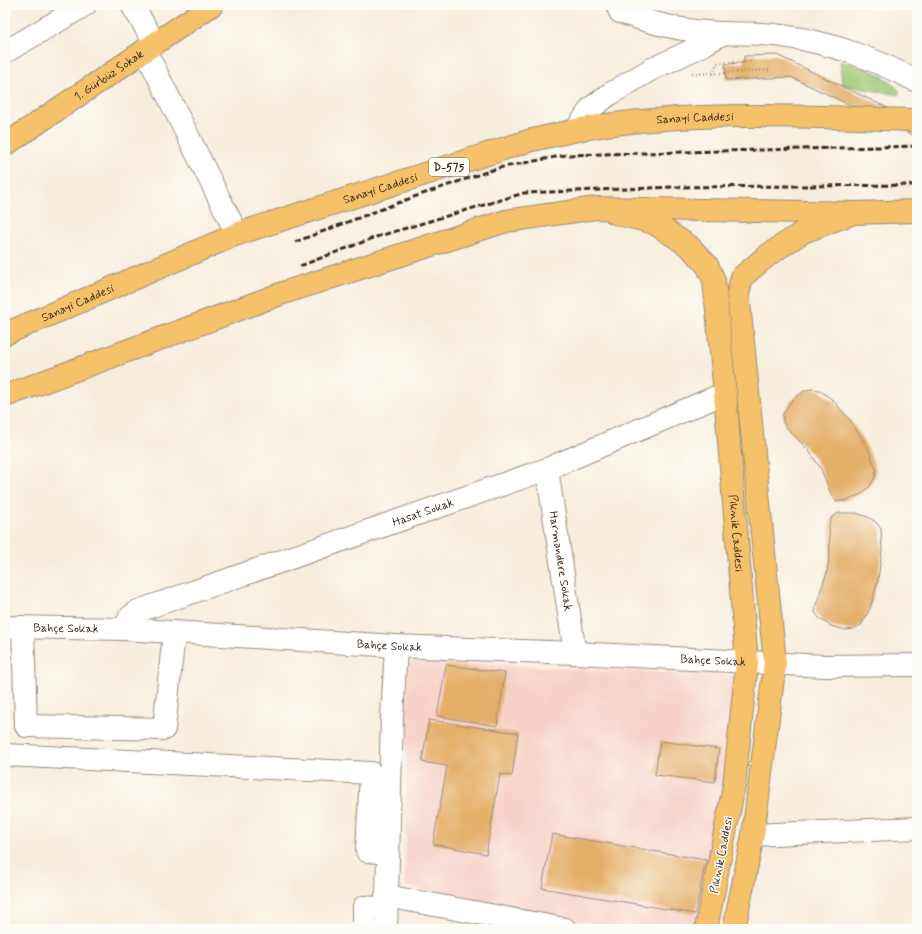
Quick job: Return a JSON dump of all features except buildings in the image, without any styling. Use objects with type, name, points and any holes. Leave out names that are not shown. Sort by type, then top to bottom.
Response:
[{"type":"main road","name":"1. Gürbüz Sokak","points":[[5,145],[212,5]]},
{"type":"main road","name":"Sanayi Caddesi","points":[[5,334],[237,234],[528,141],[576,130],[613,124],[691,117],[832,117],[917,120]]},
{"type":"main road","points":[[5,396],[283,293],[506,221],[596,208],[854,213],[917,211]]},
{"type":"main road","name":"Piknik Caddesi","points":[[596,208],[654,222],[689,246],[707,265],[714,280],[747,663],[734,786],[706,929]]},
{"type":"main road","points":[[734,929],[753,835],[775,663],[738,293],[742,277],[768,254],[803,232],[854,213]]},
{"type":"street","points":[[5,52],[85,5]]},
{"type":"street","points":[[132,5],[237,234]]},
{"type":"street","points":[[619,9],[652,23],[680,29],[782,36],[815,42],[847,50],[880,63],[917,81]]},
{"type":"street","points":[[576,130],[591,108],[610,94],[650,70],[700,47],[724,33]]},
{"type":"street","name":"Hasat Sokak","points":[[124,629],[130,617],[138,611],[547,469],[724,393]]},
{"type":"street","name":"Harmandere Sokak","points":[[547,469],[575,653]]},
{"type":"street","points":[[14,627],[26,726],[164,729],[174,633]]},
{"type":"street","name":"Bahçe Sokak","points":[[14,627],[124,629],[396,646],[575,653],[747,663],[825,666],[917,665]]},
{"type":"street","points":[[386,911],[392,718],[396,646]]},
{"type":"street","points":[[5,755],[371,773],[367,851],[388,853]]},
{"type":"street","points":[[753,835],[917,828]]},
{"type":"street","points":[[364,929],[364,908],[565,929]]},
{"type":"path","points":[[713,74],[717,63],[752,61]]},
{"type":"path","points":[[726,72],[771,70]]},
{"type":"shaded area","points":[[407,661],[735,676],[723,797],[698,929],[634,929],[572,920],[405,886]]},
{"type":"green space","points":[[840,61],[870,70],[882,76],[899,90],[899,95],[842,85]]},
{"type":"railway","points":[[295,242],[411,198],[498,168],[566,155],[917,146]]},
{"type":"railway","points":[[300,266],[376,237],[524,193],[675,187],[917,185]]}]
